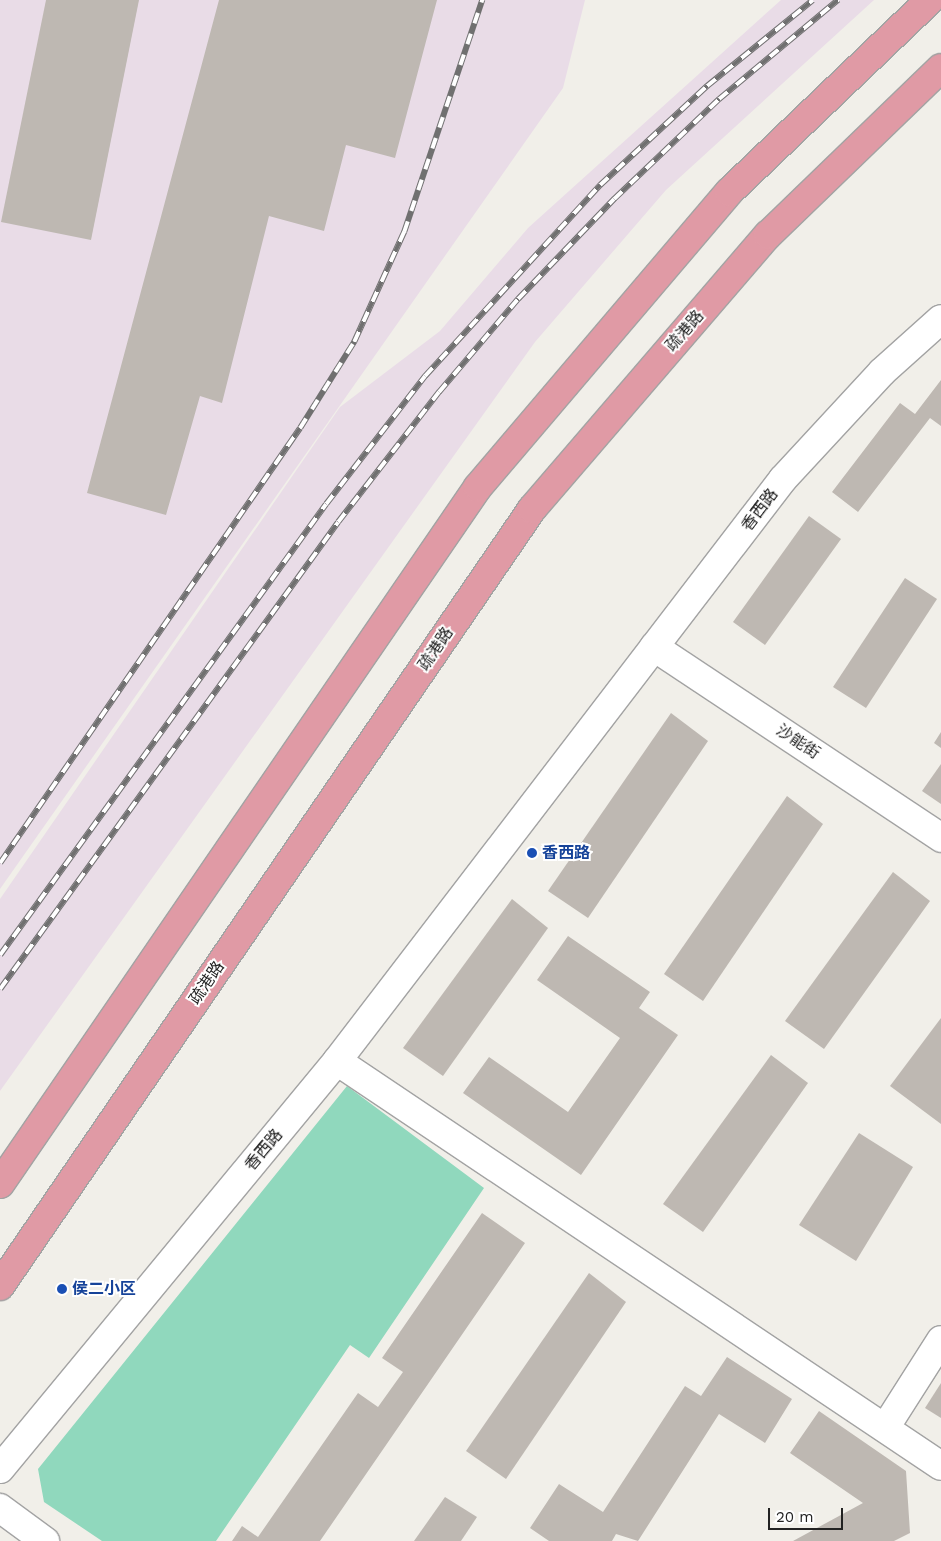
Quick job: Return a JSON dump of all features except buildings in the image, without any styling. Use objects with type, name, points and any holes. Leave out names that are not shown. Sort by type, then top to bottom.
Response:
[{"type":"highway","points":[[0,1184],[478,487],[729,192],[930,0]]},
{"type":"highway","name":"疏港路","points":[[0,1286],[532,509],[768,235],[941,68]]},
{"type":"street","name":"香西路","points":[[0,1469],[337,1061],[783,479],[882,372],[941,319]]},
{"type":"street","name":"沙能街","points":[[654,647],[941,838]]},
{"type":"street","points":[[337,1061],[941,1466]]},
{"type":"street","points":[[885,1428],[941,1340]]},
{"type":"street","points":[[0,1508],[45,1541]]},
{"type":"shaded area","points":[[0,0],[585,0],[563,88],[0,889]]},
{"type":"shaded area","points":[[781,0],[874,0],[666,190],[535,342],[0,1091],[0,899],[340,407],[440,331],[528,228]]},
{"type":"green space","points":[[347,1086],[484,1188],[369,1358],[350,1345],[216,1541],[102,1541],[44,1502],[38,1469]]},
{"type":"railway","points":[[0,863],[300,428],[354,342],[404,232],[482,0]]},
{"type":"railway","points":[[0,955],[326,504],[425,376],[600,185],[707,86],[813,0]]},
{"type":"railway","points":[[0,989],[338,522],[439,392],[518,299],[614,199],[719,99],[838,0]]},
{"type":"place","name":"香西路","points":[[532,853]]},
{"type":"place","name":"侯二小区","points":[[62,1289]]}]
